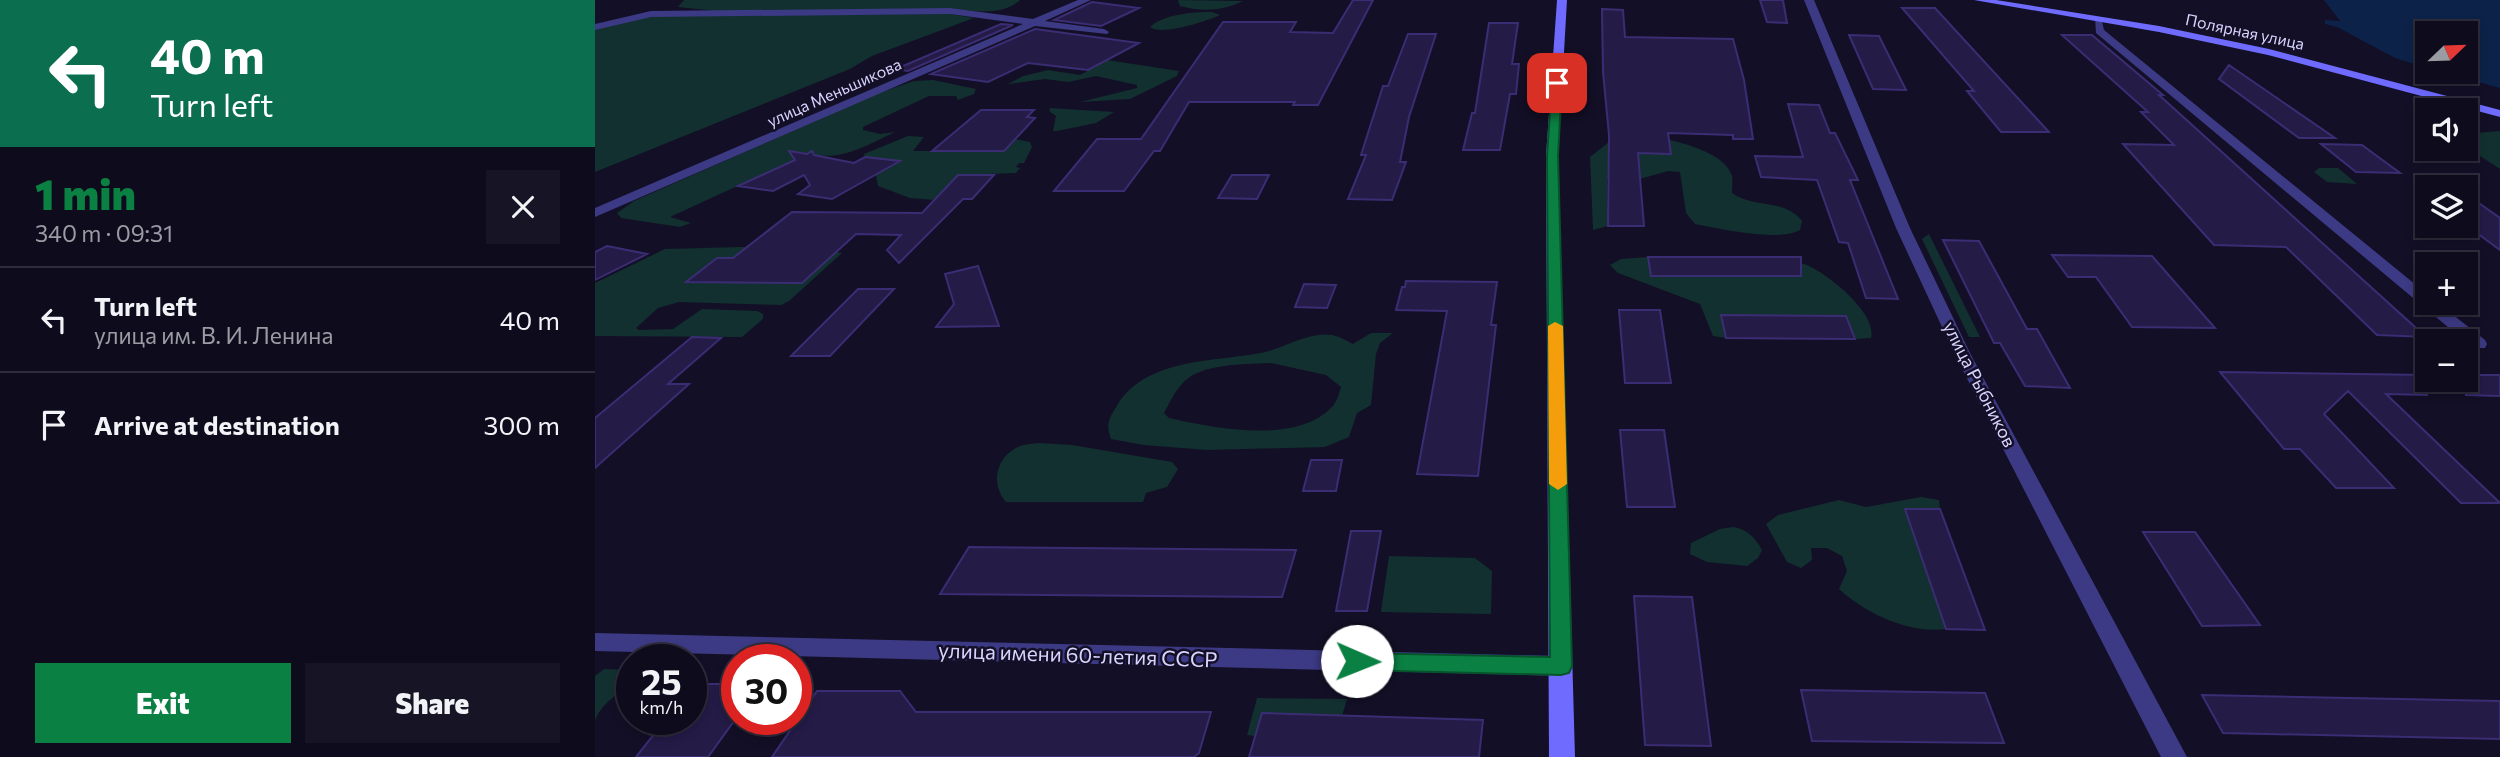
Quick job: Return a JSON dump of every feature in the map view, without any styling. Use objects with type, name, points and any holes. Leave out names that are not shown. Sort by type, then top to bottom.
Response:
[{"type":"main road","points":[[1562,0],[1552,156],[1562,757]]},
{"type":"main road","name":"Полярная улица","points":[[1979,0],[2098,19],[2269,52],[2500,114]]},
{"type":"street","name":"улица Меньшикова","points":[[595,213],[1086,0]]},
{"type":"street","name":"улица Рыбников","points":[[1809,0],[1903,228],[1963,355],[2174,757]]},
{"type":"street","points":[[595,27],[651,14],[671,13],[950,11],[1104,32]]},
{"type":"street","points":[[2098,19],[2099,31],[2415,291]]},
{"type":"street","points":[[2444,315],[2479,344]]},
{"type":"street","name":"улица имени 60-летия СССР","points":[[595,642],[1561,666]]},
{"type":"green space","points":[[684,0],[1020,0],[1006,8],[982,11],[716,11],[678,7]]},
{"type":"green space","points":[[1178,1],[1243,1],[1220,9],[1204,10],[1180,6]]},
{"type":"green space","points":[[1212,12],[1220,15],[1173,29],[1150,27],[1171,17]]},
{"type":"green space","points":[[950,14],[974,18],[872,56],[850,69],[595,172],[595,29],[640,18],[672,15]]},
{"type":"green space","points":[[1107,60],[1179,71],[1177,76],[1130,99],[1080,102],[1137,88],[1137,85],[1096,76],[1068,82],[1045,79],[1008,84],[1023,76],[1048,70],[1080,75]]},
{"type":"green space","points":[[933,80],[976,89],[974,94],[958,100],[956,96],[929,96],[863,127],[863,130],[880,134],[895,132],[873,143],[831,156],[807,154],[670,217],[691,223],[680,227],[621,218],[617,213],[634,201],[879,93],[914,81]]},
{"type":"green space","points":[[1050,108],[1114,112],[1096,123],[1053,131],[1056,116],[1049,111]]},
{"type":"green space","points":[[2500,131],[2500,169],[2478,155],[2478,133]]},
{"type":"green space","points":[[908,136],[924,137],[913,151],[1004,151],[1015,139],[1030,142],[1032,147],[1024,163],[1019,163],[1016,167],[1020,168],[1016,173],[958,175],[935,200],[910,198],[878,186],[876,175],[898,161],[865,157],[864,154]]},
{"type":"green space","points":[[1649,136],[1696,148],[1719,159],[1732,176],[1732,193],[1750,201],[1787,209],[1802,221],[1800,230],[1764,235],[1695,224],[1686,213],[1680,172],[1668,171],[1640,179],[1607,179],[1608,226],[1593,230],[1590,157],[1609,142]]},
{"type":"green space","points":[[2319,168],[2338,168],[2357,184],[2327,182],[2314,172]]},
{"type":"green space","points":[[1929,234],[1980,337],[1969,337],[1922,239]]},
{"type":"green space","points":[[741,247],[842,253],[789,301],[781,305],[679,302],[658,308],[636,328],[673,329],[702,309],[757,311],[763,314],[763,319],[742,337],[595,336],[595,283],[665,249]]},
{"type":"green space","points":[[1648,257],[1651,276],[1765,276],[1760,257],[1804,264],[1836,284],[1858,305],[1871,328],[1871,338],[1855,339],[1846,316],[1722,315],[1726,338],[1713,336],[1700,304],[1618,273],[1610,265],[1621,259]]},
{"type":"green space","points":[[1371,333],[1393,333],[1380,343],[1376,354],[1371,405],[1357,413],[1349,437],[1325,447],[1207,450],[1144,445],[1111,439],[1109,420],[1127,392],[1160,371],[1200,361],[1270,351],[1320,335],[1339,337],[1353,344]],"holes":[[[1271,363],[1326,375],[1341,387],[1335,403],[1317,419],[1298,426],[1254,431],[1231,429],[1169,418],[1164,413],[1181,385],[1199,372],[1211,368]]]},
{"type":"green space","points":[[1039,443],[1072,445],[1172,462],[1178,469],[1167,487],[1146,493],[1143,502],[1006,502],[998,488],[997,480],[1003,459],[1016,448]]},
{"type":"green space","points":[[1921,497],[1939,500],[1940,509],[1906,509],[1946,629],[1932,630],[1903,625],[1875,614],[1839,589],[1847,571],[1842,556],[1827,548],[1811,548],[1812,560],[1801,568],[1787,562],[1766,524],[1778,515],[1839,500],[1866,507]]},
{"type":"green space","points":[[1733,527],[1750,534],[1762,550],[1758,558],[1747,566],[1707,562],[1690,554],[1691,543],[1720,529]]},
{"type":"green space","points":[[1389,556],[1475,558],[1492,571],[1491,614],[1381,612]]},
{"type":"green space","points":[[604,669],[616,669],[616,696],[606,704],[595,721],[595,676]]},
{"type":"green space","points":[[1257,698],[1347,699],[1342,716],[1255,736],[1247,735]]},
{"type":"water","points":[[2324,0],[2500,0],[2500,88],[2478,82],[2478,21],[2415,21],[2415,64],[2395,58],[2337,27],[2325,24],[2325,20],[2340,21]]},
{"type":"building","points":[[1353,0],[1373,0],[1318,105],[1293,105],[1295,102],[1189,102],[1160,151],[1154,151],[1124,191],[1054,191],[1097,139],[1141,139],[1223,22],[1296,22],[1290,32],[1333,33]]},
{"type":"building","points":[[1760,0],[1783,0],[1787,23],[1767,22]]},
{"type":"building","points":[[1092,2],[1139,8],[1101,26],[1054,20]]},
{"type":"building","points":[[1902,8],[1935,8],[2049,132],[2001,132],[1967,91],[1974,91]]},
{"type":"building","points":[[1602,9],[1623,10],[1625,37],[1733,39],[1744,80],[1753,139],[1733,139],[1733,135],[1668,133],[1671,154],[1638,153],[1644,226],[1608,226],[1609,135],[1603,72]]},
{"type":"building","points":[[1489,23],[1518,23],[1512,64],[1519,64],[1516,94],[1510,94],[1500,150],[1463,150],[1472,113],[1475,113]]},
{"type":"building","points":[[1001,24],[1013,25],[908,71],[896,69]]},
{"type":"building","points":[[1035,29],[1139,43],[1088,70],[1028,63],[988,82],[931,74]]},
{"type":"building","points":[[1408,34],[1436,34],[1409,117],[1400,162],[1406,162],[1392,200],[1348,199],[1366,155],[1361,155],[1383,86],[1388,86]]},
{"type":"building","points":[[1849,35],[1879,36],[1906,90],[1873,89]]},
{"type":"building","points":[[2062,35],[2092,35],[2163,95],[2159,95],[2417,329],[2415,337],[2377,335],[2286,247],[2214,245],[2123,144],[2174,145],[2141,112],[2148,112]]},
{"type":"building","points":[[2229,65],[2335,138],[2299,138],[2219,79]]},
{"type":"building","points":[[1788,104],[1819,105],[1830,133],[1835,133],[1858,180],[1850,180],[1898,299],[1866,298],[1848,243],[1839,242],[1817,180],[1761,177],[1755,156],[1803,157]]},
{"type":"building","points":[[981,110],[1034,110],[1027,117],[1035,118],[1004,151],[932,151]]},
{"type":"building","points":[[2321,144],[2362,145],[2400,173],[2356,172]]},
{"type":"building","points":[[789,151],[807,154],[812,151],[814,155],[854,163],[865,157],[900,161],[832,199],[798,194],[810,185],[804,175],[773,191],[738,186],[795,160]]},
{"type":"building","points":[[958,175],[994,175],[972,199],[963,199],[899,263],[887,250],[901,235],[856,234],[802,283],[686,282],[717,258],[733,258],[792,212],[922,213]]},
{"type":"building","points":[[1232,175],[1269,175],[1257,199],[1218,198]]},
{"type":"building","points":[[2478,202],[2500,218],[2500,250],[2478,234]]},
{"type":"building","points":[[1943,240],[1979,241],[2027,329],[2037,329],[2070,388],[2025,386],[2000,343],[1994,343]]},
{"type":"building","points":[[607,246],[647,254],[595,280],[595,252]]},
{"type":"building","points":[[2052,255],[2152,256],[2215,328],[2132,327],[2096,277],[2068,277]]},
{"type":"building","points":[[1648,257],[1801,257],[1801,276],[1651,276]]},
{"type":"building","points":[[978,266],[999,326],[936,327],[954,304],[945,274]]},
{"type":"building","points":[[1406,281],[1497,282],[1491,325],[1496,325],[1478,476],[1417,474],[1447,311],[1396,310]]},
{"type":"building","points":[[1304,284],[1336,285],[1327,308],[1295,307]]},
{"type":"building","points":[[858,289],[894,289],[830,356],[791,356]]},
{"type":"building","points":[[1619,310],[1660,310],[1671,383],[1625,383]]},
{"type":"building","points":[[1721,315],[1846,316],[1855,339],[1726,338]]},
{"type":"building","points":[[692,337],[721,338],[668,384],[689,384],[595,468],[595,418]]},
{"type":"building","points":[[2220,372],[2415,375],[2415,392],[2427,392],[2427,395],[2386,394],[2500,503],[2461,503],[2348,391],[2324,414],[2394,488],[2336,488],[2300,449],[2284,449]]},
{"type":"building","points":[[2478,375],[2500,375],[2500,396],[2466,395],[2466,392],[2478,392]]},
{"type":"building","points":[[1620,430],[1664,430],[1675,507],[1627,507]]},
{"type":"building","points":[[1311,460],[1342,460],[1336,491],[1303,491]]},
{"type":"building","points":[[1905,509],[1940,509],[1985,630],[1946,629]]},
{"type":"building","points":[[1351,531],[1381,531],[1367,611],[1336,611]]},
{"type":"building","points":[[2143,532],[2195,532],[2260,625],[2202,626]]},
{"type":"building","points":[[969,547],[1296,550],[1282,597],[940,594]]},
{"type":"building","points":[[1634,596],[1692,597],[1711,746],[1645,745]]},
{"type":"building","points":[[707,684],[721,684],[721,735],[724,735],[708,757],[636,757],[653,735],[707,735]]},
{"type":"building","points":[[1801,690],[1985,693],[2004,743],[1812,741]]},
{"type":"building","points":[[817,691],[900,691],[916,712],[1211,712],[1199,753],[1194,757],[772,757],[787,735],[812,735],[812,698]]},
{"type":"building","points":[[2202,695],[2500,701],[2500,739],[2223,733]]},
{"type":"building","points":[[1262,713],[1483,720],[1479,757],[1249,757]]},
{"type":"slow traffic","points":[[1555,326],[1558,484]]},
{"type":"route","points":[[1357,661],[1561,666],[1552,156],[1557,83]]}]
